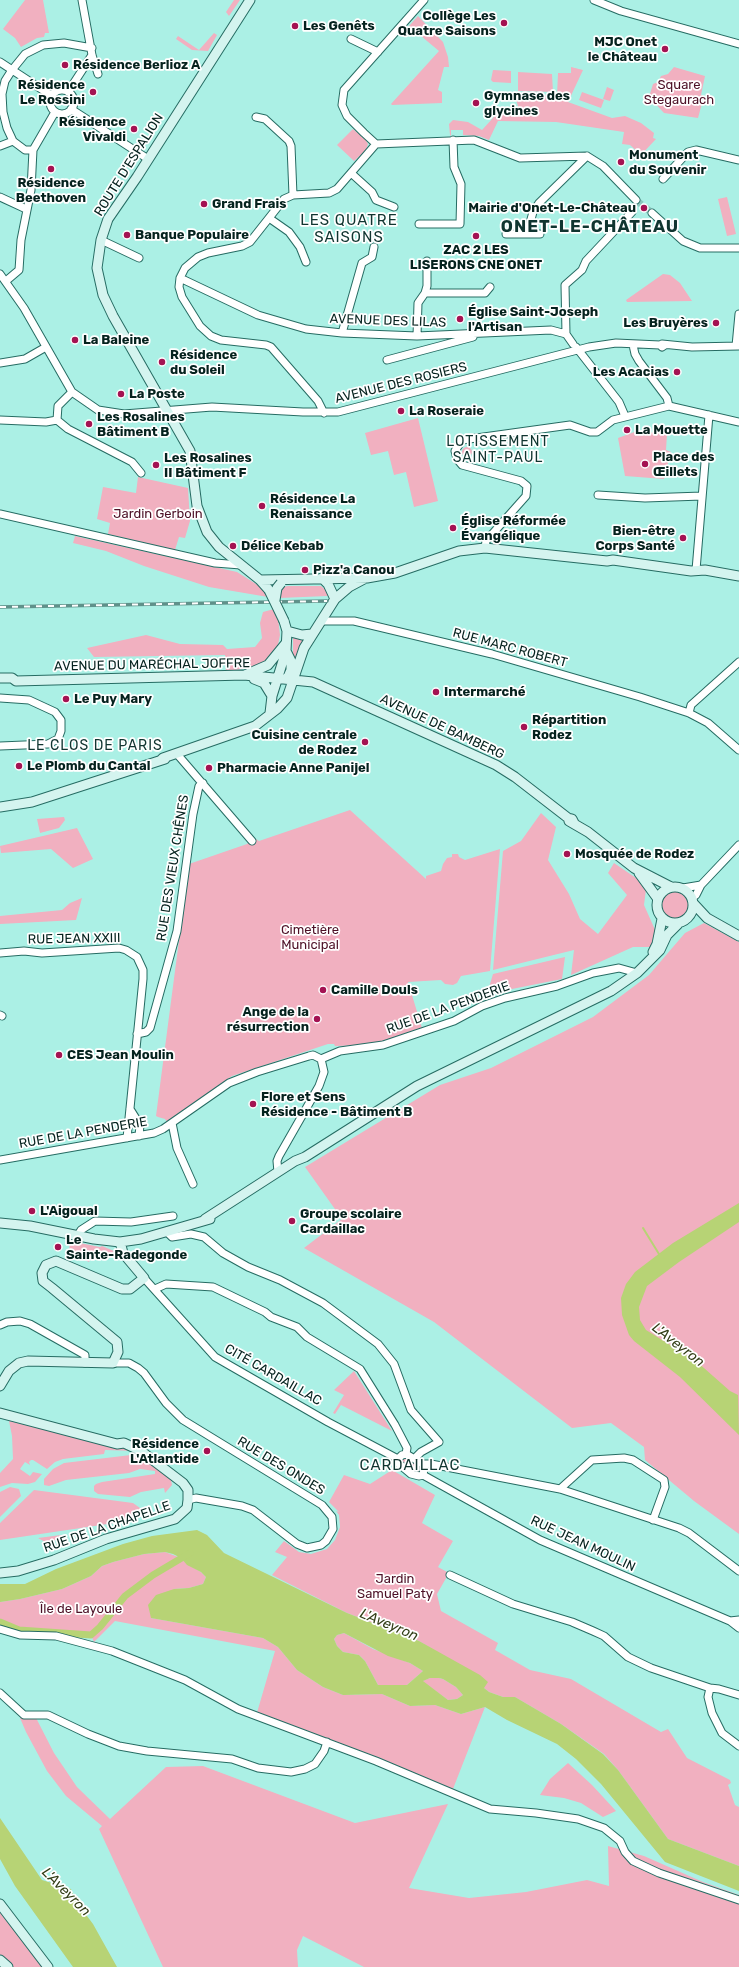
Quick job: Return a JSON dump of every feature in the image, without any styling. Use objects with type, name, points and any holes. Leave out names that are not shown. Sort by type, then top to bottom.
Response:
[{"type":"main road","name":"ROUTE D'ESPALION","points":[[250,0],[108,219],[101,240],[97,268],[103,295],[118,325],[190,450],[197,506],[202,524],[212,540],[260,580],[275,600]]},
{"type":"main road","points":[[260,580],[283,582],[367,578],[395,573],[459,551],[485,548],[606,561],[613,560],[619,562],[698,571],[706,575],[727,577],[736,576]]},
{"type":"main road","points":[[272,696],[294,670],[312,634],[335,599],[349,587],[367,578]]},
{"type":"main road","points":[[325,581],[335,599]]},
{"type":"main road","points":[[283,582],[277,588],[275,600],[287,630],[286,647],[281,668],[286,679],[287,698]]},
{"type":"main road","points":[[287,630],[302,635],[312,634]]},
{"type":"main road","points":[[286,647],[294,670]]},
{"type":"main road","points":[[244,675],[268,665],[286,647]]},
{"type":"main road","points":[[0,807],[32,802],[164,759],[255,726],[287,698],[310,682],[294,670],[268,665]]},
{"type":"main road","points":[[244,675],[264,683],[272,696],[273,711]]},
{"type":"main road","name":"AVENUE DU MARÉCHAL JOFFRE","points":[[0,684],[12,684],[16,681],[244,675],[286,679]]},
{"type":"main road","name":"AVENUE DU MARÉCHAL JOFFRE","points":[[0,678],[12,678],[16,681]]},
{"type":"main road","points":[[273,711],[286,679]]},
{"type":"main road","name":"AVENUE DE BAMBERG","points":[[286,679],[310,682],[496,765],[515,777],[634,868],[671,887]]},
{"type":"main road","name":"AVENUE DE BAMBERG","points":[[634,868],[658,899]]},
{"type":"main road","points":[[678,924],[667,922],[662,919],[657,909],[658,899],[671,887],[683,888],[708,918],[739,936]]},
{"type":"main road","points":[[689,918],[693,901]]},
{"type":"main road","points":[[0,1223],[30,1226],[120,1242],[167,1232],[211,1219],[280,1173],[296,1160],[305,1157],[417,1086],[611,991],[637,973],[660,950],[667,935],[678,924],[689,918],[708,918]]},
{"type":"main road","points":[[649,960],[657,944],[662,919]]},
{"type":"main road","name":"CITÉ CARDAILLAC","points":[[120,1242],[123,1253],[144,1278]]},
{"type":"main road","points":[[0,1386],[9,1371],[19,1363],[28,1361],[113,1363],[118,1352],[117,1342],[43,1281],[43,1268],[50,1262],[63,1263],[122,1289],[130,1289],[144,1278]]},
{"type":"main road","name":"RUE DE LA CHAPELLE","points":[[0,1413],[110,1442],[124,1443],[141,1451],[183,1483],[188,1490],[187,1508],[175,1519],[106,1539],[54,1560],[18,1571],[0,1573]]},
{"type":"main road","points":[[0,1904],[48,1967]]},
{"type":"main road","points":[[0,1960],[8,1967]]},
{"type":"street","points":[[82,0],[92,52],[98,74]]},
{"type":"street","points":[[376,144],[348,116],[342,105],[344,90],[424,0]]},
{"type":"street","points":[[594,0],[621,11],[739,44]]},
{"type":"street","points":[[351,39],[378,52]]},
{"type":"street","points":[[33,150],[25,150],[13,141],[7,128],[2,112],[2,94],[5,81],[25,54],[43,45],[64,43],[92,52]]},
{"type":"street","points":[[68,92],[92,52]]},
{"type":"street","points":[[0,62],[52,96]]},
{"type":"street","points":[[55,112],[50,103],[52,96],[59,91],[68,92]]},
{"type":"street","points":[[55,112],[65,113],[71,109],[73,102],[68,92]]},
{"type":"street","points":[[71,109],[148,159]]},
{"type":"street","points":[[6,281],[19,270],[21,240],[31,190],[33,150],[55,112]]},
{"type":"street","points":[[256,117],[265,119],[289,141],[291,146],[293,194]]},
{"type":"street","points":[[419,224],[460,224],[461,184],[454,167],[453,140]]},
{"type":"street","points":[[324,413],[318,401],[271,348],[266,345],[221,340],[211,336],[200,326],[182,297],[179,287],[180,278],[185,268],[198,257],[208,253],[242,246],[250,242],[284,198],[293,194],[328,193],[337,189],[376,144],[474,140],[520,158],[587,156],[603,166],[636,200]]},
{"type":"street","points":[[0,146],[13,141]]},
{"type":"street","points":[[663,179],[688,152],[696,150],[739,160]]},
{"type":"street","points":[[527,234],[533,212],[540,203],[587,156]]},
{"type":"street","points":[[351,173],[372,192],[376,200],[394,207]]},
{"type":"street","points":[[0,197],[26,209]]},
{"type":"street","points":[[625,416],[619,402],[574,351],[573,344],[566,334],[564,285],[582,270],[586,261],[632,212]]},
{"type":"street","points":[[652,213],[683,241],[700,248],[739,248]]},
{"type":"street","points":[[269,218],[289,232],[300,247],[306,262]]},
{"type":"street","points":[[506,234],[540,234]]},
{"type":"street","points":[[101,240],[139,258]]},
{"type":"street","points":[[342,333],[362,263],[372,257],[374,247]]},
{"type":"street","points":[[417,336],[418,303],[425,293],[427,286],[428,261]]},
{"type":"street","points":[[0,274],[6,281],[72,392],[58,406],[57,420]]},
{"type":"street","name":"AVENUE DES LILAS","points":[[180,278],[258,315],[306,328],[342,333],[417,336],[551,330],[566,334]]},
{"type":"street","points":[[425,293],[486,293],[490,287]]},
{"type":"street","points":[[737,346],[739,314]]},
{"type":"street","name":"AVENUE DES LILAS","points":[[387,360],[487,333]]},
{"type":"street","name":"AVENUE DES ROSIERS","points":[[72,392],[98,410],[124,414],[212,406],[234,409],[324,413],[338,412],[391,399],[574,351],[615,344],[737,346]]},
{"type":"street","points":[[633,345],[639,362],[667,398],[669,406]]},
{"type":"street","points":[[0,363],[25,359],[46,347]]},
{"type":"street","points":[[485,548],[486,541],[524,500],[528,492],[525,483],[462,465],[457,460],[455,451],[458,444],[462,440],[570,425],[590,432],[597,432],[613,420],[669,406],[739,422]]},
{"type":"street","points":[[698,571],[702,496],[709,415]]},
{"type":"street","points":[[0,420],[46,422],[57,420],[68,429],[132,462],[141,473]]},
{"type":"street","points":[[598,495],[646,498],[702,496]]},
{"type":"street","points":[[0,514],[215,563],[241,565]]},
{"type":"street","points":[[215,563],[228,554]]},
{"type":"street","name":"RUE MARC ROBERT","points":[[323,619],[354,621],[492,654],[689,713],[708,723],[739,750]]},
{"type":"street","points":[[689,713],[691,705],[739,662]]},
{"type":"street","points":[[0,698],[29,700],[55,712],[61,721],[61,731],[58,739],[48,744],[0,746]]},
{"type":"street","name":"RUE DES VIEUX CHÊNES","points":[[137,1034],[146,1032],[150,1028],[177,931],[193,814],[199,786],[203,783],[177,754]]},
{"type":"street","points":[[203,783],[252,841]]},
{"type":"street","points":[[693,901],[700,885],[739,845]]},
{"type":"street","points":[[683,888],[700,885]]},
{"type":"street","name":"RUE JEAN XXIII","points":[[0,953],[24,951],[42,953],[119,948],[126,950],[137,957],[143,973],[128,1138]]},
{"type":"street","name":"RUE DE LA PENDERIE","points":[[0,1160],[154,1133],[172,1123],[221,1088],[236,1080],[312,1055],[321,1060],[333,1054],[347,1050],[367,1048],[407,1038],[454,1021],[482,1006],[505,998],[557,986],[593,973],[619,968],[637,973]]},
{"type":"street","points":[[280,1173],[277,1161],[279,1156],[319,1086],[324,1072],[321,1060]]},
{"type":"street","points":[[130,1108],[140,1125],[154,1133]]},
{"type":"street","points":[[172,1123],[177,1148],[193,1184]]},
{"type":"street","points":[[139,1136],[140,1125]]},
{"type":"street","points":[[78,1235],[81,1230],[95,1221],[130,1222],[173,1216]]},
{"type":"street","points":[[167,1232],[172,1237],[191,1234],[204,1237],[223,1253],[248,1267],[324,1303],[378,1344],[394,1364],[411,1410],[439,1442],[415,1458]]},
{"type":"street","name":"CITÉ CARDAILLAC","points":[[144,1278],[215,1357],[328,1422],[398,1459]]},
{"type":"street","points":[[155,1289],[166,1284],[214,1287],[265,1312],[271,1317],[297,1328],[307,1337],[360,1370],[395,1424],[407,1448],[406,1454]]},
{"type":"street","points":[[0,1324],[20,1321],[30,1324],[84,1355],[85,1363]]},
{"type":"street","name":"RUE DES ONDES","points":[[113,1363],[129,1363],[138,1368],[144,1373],[166,1403],[183,1420],[322,1505],[332,1517],[333,1529],[326,1542],[321,1545],[307,1548],[298,1544],[253,1510],[242,1506],[196,1498],[188,1500]]},
{"type":"street","points":[[398,1459],[402,1455],[406,1454],[423,1464],[431,1464],[560,1489],[689,1533],[739,1571]]},
{"type":"street","points":[[560,1489],[592,1460],[624,1458],[633,1460],[664,1480],[665,1487],[653,1520]]},
{"type":"street","name":"RUE JEAN MOULIN","points":[[398,1459],[398,1463],[401,1467],[411,1474],[419,1476],[423,1474],[540,1540],[730,1621],[739,1620]]},
{"type":"street","points":[[423,1464],[423,1474]]},
{"type":"street","points":[[450,1575],[513,1604],[572,1622],[604,1636],[628,1657],[652,1668],[710,1688],[719,1689],[739,1696]]},
{"type":"street","points":[[730,1621],[739,1628]]},
{"type":"street","points":[[0,1629],[20,1635],[56,1636],[112,1651],[185,1680],[238,1709],[327,1742],[490,1809],[536,1813],[578,1819],[604,1828],[620,1841],[625,1852],[633,1861],[665,1875],[739,1900]]},
{"type":"street","points":[[710,1688],[708,1698],[712,1713],[722,1733],[739,1746]]},
{"type":"street","points":[[0,1693],[24,1715],[48,1715],[113,1744],[147,1752],[232,1759],[258,1768],[291,1772],[305,1769],[315,1764],[324,1751],[327,1742]]},
{"type":"green space","points":[[25,0],[43,0],[49,33],[45,33],[44,37],[37,38],[21,47],[15,38],[3,29]]},
{"type":"green space","points":[[234,0],[240,0],[229,16],[226,12]]},
{"type":"green space","points":[[418,16],[443,42],[448,57],[449,67],[444,67],[438,90],[442,92],[442,103],[392,105],[391,104],[439,51],[409,26]]},
{"type":"green space","points":[[214,33],[217,35],[208,51],[192,50],[176,39],[178,36],[199,50]]},
{"type":"green space","points":[[571,67],[583,70],[568,102],[612,118],[625,116],[641,123],[654,133],[653,138],[656,139],[641,155],[630,145],[622,144],[624,132],[556,122],[498,121],[489,140],[479,136],[463,135],[463,130],[451,130],[451,136],[450,135],[449,124],[453,120],[468,122],[482,130],[503,107],[510,113],[518,106],[514,94],[557,96],[558,73],[571,73]]},
{"type":"green space","name":"Square Stegaurach","points":[[674,67],[705,76],[701,95],[704,96],[698,118],[664,113],[649,97],[653,84],[658,82],[661,76],[668,74]]},
{"type":"green space","points":[[493,70],[511,71],[511,83],[493,82],[491,80]]},
{"type":"green space","points":[[518,72],[552,74],[553,92],[518,91]]},
{"type":"green space","points":[[607,87],[614,90],[610,101],[603,99]]},
{"type":"green space","points":[[582,92],[604,100],[601,108],[579,100]]},
{"type":"green space","points":[[353,129],[366,140],[368,144],[366,150],[354,161],[337,145]]},
{"type":"green space","points":[[727,197],[736,234],[727,236],[718,199]]},
{"type":"green space","points":[[589,200],[594,205],[585,213],[581,209]]},
{"type":"green space","points":[[663,274],[670,275],[680,283],[692,301],[627,302],[626,300]]},
{"type":"green space","points":[[418,418],[438,501],[414,507],[406,472],[394,475],[388,451],[371,455],[365,433]]},
{"type":"green space","name":"Place des Œillets","points":[[637,431],[667,434],[666,450],[671,452],[664,479],[625,476],[618,438]]},
{"type":"green space","points":[[465,447],[469,447],[471,448],[471,456],[465,457],[462,454],[462,450]]},
{"type":"green space","name":"Jardin Gerboin","points":[[138,477],[188,488],[190,521],[185,538],[179,537],[175,550],[108,534],[110,523],[97,519],[103,487],[136,493]]},
{"type":"green space","points":[[75,536],[237,572],[264,589],[268,597],[209,587],[144,566],[106,551],[73,543]]},
{"type":"green space","points":[[321,586],[327,591],[328,596],[279,598],[283,587]]},
{"type":"green space","points":[[274,609],[278,618],[280,635],[278,645],[266,660],[256,666],[243,669],[226,671],[225,655],[94,657],[87,648],[146,635],[180,644],[223,645],[227,649],[255,647],[262,638],[260,623],[263,612]]},
{"type":"green space","points":[[293,637],[305,638],[295,662],[293,660]]},
{"type":"green space","name":"Cimetière Municipal","points":[[350,810],[426,879],[426,876],[441,871],[443,864],[447,858],[452,857],[452,854],[458,854],[459,857],[465,860],[500,849],[490,971],[461,976],[457,983],[453,985],[445,984],[441,980],[408,982],[422,1028],[370,1045],[335,1046],[334,1044],[328,1044],[232,1076],[167,1122],[165,1119],[156,1116],[189,864],[247,844],[256,839],[259,841]]},
{"type":"green space","points":[[541,813],[556,827],[548,860],[569,894],[580,919],[598,934],[627,895],[608,873],[614,863],[636,878],[646,889],[644,905],[656,932],[651,947],[633,947],[571,975],[574,950],[493,970],[503,851],[521,841]]},
{"type":"green space","points":[[64,817],[65,820],[59,828],[40,833],[37,819]]},
{"type":"green space","points":[[77,828],[93,859],[73,868],[51,849],[1,853],[0,846]]},
{"type":"green space","points":[[675,891],[681,892],[685,895],[688,899],[688,911],[685,915],[681,918],[675,919],[669,918],[665,915],[662,911],[661,905],[662,899],[665,895],[669,892]]},
{"type":"green space","points":[[82,898],[76,920],[0,924],[0,916],[62,910],[70,903]]},
{"type":"green space","points":[[704,923],[739,942],[739,1534],[694,1501],[645,1460],[644,1447],[611,1423],[572,1428],[434,1322],[304,1248],[342,1219],[305,1167],[440,1085],[491,1068],[593,1017],[649,975],[685,933]]},
{"type":"green space","points":[[565,957],[562,979],[487,994],[493,974]]},
{"type":"green space","points":[[70,1241],[100,1247],[102,1246],[114,1251],[107,1260],[92,1255],[89,1262],[69,1252]]},
{"type":"green space","points":[[354,1371],[392,1431],[341,1405],[335,1414],[333,1413],[344,1395],[334,1390]]},
{"type":"green space","points":[[9,1421],[136,1451],[105,1450],[104,1454],[63,1459],[55,1462],[47,1469],[31,1460],[29,1462],[30,1465],[25,1462],[20,1469],[30,1476],[33,1472],[42,1474],[35,1482],[28,1484],[12,1483],[0,1487],[0,1473],[13,1459],[12,1436]]},
{"type":"green space","points":[[131,1455],[138,1456],[171,1480],[172,1485],[165,1493],[164,1488],[141,1492],[130,1497],[98,1494],[94,1491],[94,1486],[102,1482],[155,1474],[155,1471],[140,1469],[129,1473],[66,1480],[49,1486],[44,1485],[44,1479],[53,1469],[64,1463]]},
{"type":"green space","points":[[404,1457],[407,1457],[421,1466],[421,1471],[417,1474],[402,1465],[401,1460]]},
{"type":"green space","name":"Jardin Samuel Paty","points":[[392,1470],[435,1495],[422,1523],[453,1541],[438,1567],[449,1573],[437,1594],[441,1611],[498,1643],[495,1650],[530,1670],[571,1679],[661,1732],[668,1729],[687,1758],[730,1780],[731,1783],[728,1785],[735,1805],[739,1807],[739,1866],[668,1839],[618,1770],[604,1754],[561,1724],[515,1697],[503,1697],[489,1692],[447,1658],[419,1641],[347,1613],[272,1575],[287,1557],[275,1552],[284,1541],[299,1552],[311,1554],[327,1549],[335,1540],[340,1527],[339,1515],[336,1511],[339,1512],[329,1502],[344,1475],[370,1484]]},
{"type":"green space","points":[[10,1487],[19,1489],[21,1496],[0,1517],[0,1492]]},
{"type":"green space","points":[[34,1490],[133,1503],[140,1508],[140,1511],[138,1515],[128,1521],[0,1540],[0,1523]]},
{"type":"green space","points":[[63,1535],[62,1538],[47,1543],[38,1538]]},
{"type":"green space","name":"Île de Layoule","points":[[165,1552],[181,1558],[206,1577],[203,1584],[189,1588],[174,1589],[151,1618],[263,1638],[278,1647],[297,1670],[323,1687],[343,1695],[382,1694],[410,1706],[435,1705],[461,1714],[485,1707],[451,1794],[256,1716],[275,1651],[115,1621],[94,1642],[91,1635],[19,1630],[0,1622],[0,1602],[62,1589],[91,1576],[102,1566],[113,1562],[144,1554]]},
{"type":"green space","points":[[344,1633],[373,1649],[410,1663],[423,1671],[407,1685],[378,1685],[365,1661],[359,1655],[343,1652],[337,1646],[334,1639],[337,1635]]},
{"type":"green space","points":[[430,1678],[443,1679],[456,1687],[463,1695],[457,1699],[448,1700],[422,1681]]},
{"type":"green space","points":[[33,1712],[54,1753],[77,1787],[110,1819],[166,1767],[203,1766],[355,1823],[448,1804],[409,1888],[469,1898],[526,1892],[587,1880],[609,1886],[608,1846],[644,1856],[703,1882],[739,1895],[739,1967],[364,1967],[303,1936],[297,1950],[298,1967],[163,1967],[99,1829],[102,1826],[66,1796],[47,1771],[26,1732],[20,1718]]},
{"type":"green space","points":[[568,1763],[592,1785],[616,1811],[603,1817],[581,1803],[564,1798],[540,1795],[550,1779]]},
{"type":"green space","points":[[0,1911],[44,1967],[0,1967]]},
{"type":"water","points":[[739,1203],[739,1222],[679,1262],[647,1286],[639,1307],[640,1320],[646,1330],[696,1361],[730,1391],[738,1395],[739,1435],[680,1377],[634,1341],[629,1335],[622,1315],[621,1298],[626,1284],[635,1272],[673,1243]]},
{"type":"water","points":[[197,1530],[207,1535],[224,1553],[347,1613],[419,1641],[480,1675],[488,1682],[484,1688],[489,1692],[503,1697],[515,1697],[561,1724],[603,1754],[618,1770],[668,1839],[739,1866],[739,1891],[665,1862],[601,1784],[576,1759],[557,1744],[507,1720],[485,1707],[461,1714],[435,1705],[410,1706],[382,1694],[343,1695],[323,1687],[297,1670],[278,1647],[263,1638],[151,1618],[148,1605],[156,1595],[174,1589],[189,1588],[203,1584],[206,1577],[201,1572],[187,1565],[181,1558],[173,1554],[165,1552],[144,1554],[113,1562],[102,1566],[91,1576],[62,1589],[0,1602],[0,1584],[25,1584],[56,1569],[123,1544],[152,1536]],"holes":[[[344,1633],[388,1656],[410,1663],[423,1671],[407,1685],[378,1685],[365,1661],[359,1655],[343,1652],[337,1646],[334,1639],[337,1635]],[[430,1678],[443,1679],[456,1687],[463,1695],[457,1699],[448,1700],[423,1681]]]},
{"type":"water","name":"L'Aveyron","points":[[0,1818],[42,1880],[71,1889],[75,1900],[93,1924],[117,1967],[73,1967],[15,1886],[0,1859]]},
{"type":"waterway","points":[[643,1228],[659,1254]]},
{"type":"waterway","points":[[0,1622],[19,1630],[91,1635],[100,1627],[125,1596],[153,1575],[190,1553]]},
{"type":"tunnel","points":[[636,200],[652,213]]},
{"type":"railway","points":[[0,607],[327,601]]},
{"type":"place","name":"Collège Les Quatre Saisons","points":[[504,23]]},
{"type":"place","name":"Les Genêts","points":[[295,26]]},
{"type":"place","name":"MJC Onet le Château","points":[[665,49]]},
{"type":"place","name":"Résidence Berlioz A","points":[[65,65]]},
{"type":"place","name":"Résidence Le Rossini","points":[[93,92]]},
{"type":"place","name":"Gymnase des glycines","points":[[476,103]]},
{"type":"place","name":"Résidence Vivaldi","points":[[134,129]]},
{"type":"place","name":"Monument du Souvenir","points":[[621,162]]},
{"type":"place","name":"Résidence Beethoven","points":[[51,169]]},
{"type":"place","name":"Grand Frais","points":[[204,204]]},
{"type":"place","name":"Mairie d'Onet-Le-Château","points":[[644,208]]},
{"type":"place","name":"Banque Populaire","points":[[127,235]]},
{"type":"place","name":"ZAC 2 LES LISERONS CNE ONET","points":[[476,236]]},
{"type":"place","name":"Église Saint-Joseph l'Artisan","points":[[460,319]]},
{"type":"place","name":"Les Bruyères","points":[[716,323]]},
{"type":"place","name":"La Baleine","points":[[75,340]]},
{"type":"place","name":"Résidence du Soleil","points":[[162,362]]},
{"type":"place","name":"Les Acacias","points":[[677,372]]},
{"type":"place","name":"La Poste","points":[[121,394]]},
{"type":"place","name":"La Roseraie","points":[[401,411]]},
{"type":"place","name":"Les Rosalines Bâtiment B","points":[[89,424]]},
{"type":"place","name":"La Mouette","points":[[627,430]]},
{"type":"place","name":"Place des Œillets","points":[[645,464]]},
{"type":"place","name":"Les Rosalines II Bâtiment F","points":[[156,465]]},
{"type":"place","name":"Résidence La Renaissance","points":[[262,506]]},
{"type":"place","name":"Église Réformée Évangélique","points":[[453,528]]},
{"type":"place","name":"Bien-être Corps Santé","points":[[683,538]]},
{"type":"place","name":"Délice Kebab","points":[[233,546]]},
{"type":"place","name":"Pizz'a Canou","points":[[305,570]]},
{"type":"place","name":"Intermarché","points":[[436,692]]},
{"type":"place","name":"Le Puy Mary","points":[[66,699]]},
{"type":"place","name":"Répartition Rodez","points":[[524,727]]},
{"type":"place","name":"Cuisine centrale de Rodez","points":[[365,742]]},
{"type":"place","name":"Le Plomb du Cantal","points":[[19,766]]},
{"type":"place","name":"Pharmacie Anne Panijel","points":[[209,768]]},
{"type":"place","name":"Mosquée de Rodez","points":[[567,854]]},
{"type":"place","name":"Camille Douls","points":[[323,990]]},
{"type":"place","name":"Ange de la résurrection","points":[[317,1019]]},
{"type":"place","name":"CES Jean Moulin","points":[[59,1055]]},
{"type":"place","name":"Flore et Sens Résidence - Bâtiment B","points":[[253,1104]]},
{"type":"place","name":"L'Aigoual","points":[[32,1211]]},
{"type":"place","name":"Groupe scolaire Cardaillac","points":[[292,1221]]},
{"type":"place","name":"Le Sainte-Radegonde","points":[[58,1247]]},
{"type":"place","name":"Résidence L'Atlantide","points":[[207,1451]]},
{"type":"district","name":"ONET-LE-CHÂTEAU","points":[[590,227]]},
{"type":"district","name":"LES QUATRE SAISONS","points":[[349,230]]},
{"type":"district","name":"LOTISSEMENT SAINT-PAUL","points":[[498,450]]},
{"type":"district","name":"LE CLOS DE PARIS","points":[[95,746]]},
{"type":"district","name":"CARDAILLAC","points":[[410,1466]]}]
